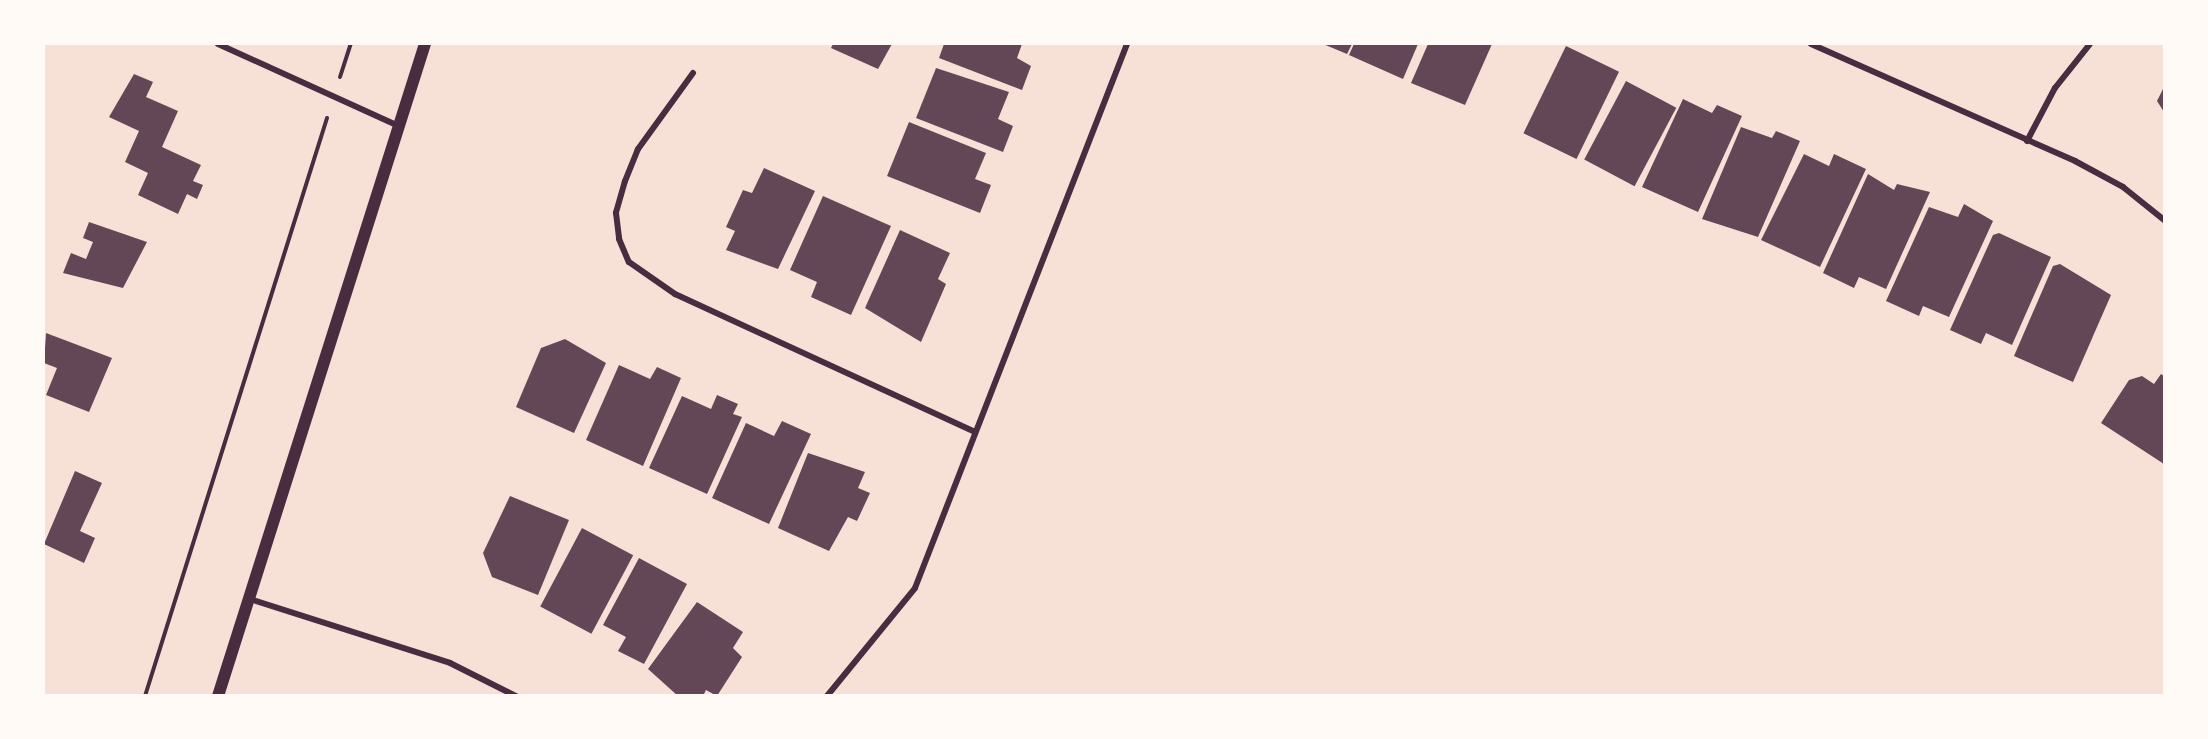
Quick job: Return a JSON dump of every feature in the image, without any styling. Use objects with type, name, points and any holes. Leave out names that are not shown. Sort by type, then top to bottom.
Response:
[{"type":"main road","points":[[218,696],[425,44]]},
{"type":"street","points":[[218,44],[400,126]]},
{"type":"street","points":[[827,696],[915,588],[973,431],[1127,44]]},
{"type":"street","points":[[1812,44],[2123,187],[2164,220]]},
{"type":"street","points":[[2027,141],[2055,88],[2090,44]]},
{"type":"street","points":[[693,73],[638,149],[625,181],[616,213],[619,239],[629,262],[675,294],[973,431]]},
{"type":"street","points":[[250,599],[450,663],[516,696]]},
{"type":"path","points":[[145,696],[351,44]]},
{"type":"building","points":[[833,44],[892,44],[878,69],[831,48]]},
{"type":"building","points":[[944,44],[1022,44],[1017,58],[1031,66],[1022,90],[939,58]]},
{"type":"building","points":[[1323,44],[1352,44],[1347,54]]},
{"type":"building","points":[[1354,44],[1418,44],[1403,79],[1349,55]]},
{"type":"building","points":[[1428,44],[1492,44],[1465,105],[1411,83]]},
{"type":"building","points":[[1566,46],[1619,72],[1577,159],[1523,133]]},
{"type":"building","points":[[936,68],[1009,92],[998,119],[1013,126],[1003,152],[916,118]]},
{"type":"building","points":[[134,74],[153,82],[146,97],[178,111],[162,147],[201,165],[193,181],[203,185],[197,199],[187,194],[178,214],[138,195],[148,173],[125,162],[139,131],[109,117]]},
{"type":"building","points":[[1626,81],[1676,108],[1635,186],[1584,160]]},
{"type":"building","points":[[2164,87],[2164,112],[2157,101]]},
{"type":"building","points":[[1683,99],[1712,113],[1717,105],[1742,116],[1698,212],[1642,187]]},
{"type":"building","points":[[909,122],[986,153],[975,179],[991,185],[980,213],[887,176]]},
{"type":"building","points":[[1741,127],[1772,138],[1776,131],[1800,141],[1758,237],[1702,219]]},
{"type":"building","points":[[1804,154],[1829,166],[1834,154],[1866,169],[1820,267],[1761,240]]},
{"type":"building","points":[[764,168],[815,191],[778,269],[726,250],[735,231],[726,227],[743,190],[752,193]]},
{"type":"building","points":[[1868,174],[1894,190],[1897,184],[1930,192],[1886,289],[1859,277],[1854,288],[1823,273]]},
{"type":"building","points":[[823,196],[891,226],[851,315],[811,297],[817,282],[790,270]]},
{"type":"building","points":[[1964,204],[1993,221],[1949,317],[1923,306],[1919,316],[1886,301],[1929,207],[1958,217]]},
{"type":"building","points":[[89,222],[147,242],[123,288],[63,273],[71,253],[86,259],[93,242],[83,238]]},
{"type":"building","points":[[900,230],[950,253],[938,279],[946,284],[921,342],[865,308]]},
{"type":"building","points":[[1999,233],[2051,257],[2012,345],[1986,333],[1981,344],[1950,330],[1993,235]]},
{"type":"building","points":[[2060,264],[2111,295],[2073,382],[2014,356],[2053,266]]},
{"type":"building","points":[[46,333],[112,358],[89,412],[46,395],[57,368],[44,363]]},
{"type":"building","points":[[565,339],[606,363],[574,433],[516,407],[541,348]]},
{"type":"building","points":[[619,365],[650,379],[657,367],[681,378],[643,466],[586,440]]},
{"type":"building","points":[[2161,374],[2164,376],[2164,464],[2101,423],[2129,380],[2142,376],[2154,384]]},
{"type":"building","points":[[717,395],[738,404],[733,414],[742,417],[707,494],[649,468],[682,396],[711,409]]},
{"type":"building","points":[[782,421],[811,434],[769,524],[712,498],[746,423],[774,436]]},
{"type":"building","points":[[808,453],[865,472],[858,488],[870,493],[857,521],[848,517],[829,551],[778,528]]},
{"type":"building","points":[[75,471],[102,483],[80,531],[95,538],[84,563],[44,544]]},
{"type":"building","points":[[510,496],[569,520],[538,595],[492,577],[483,553]]},
{"type":"building","points":[[582,528],[633,555],[591,634],[540,607]]},
{"type":"building","points":[[639,558],[687,584],[644,664],[618,651],[626,637],[603,625]]},
{"type":"building","points":[[697,602],[743,632],[733,648],[742,657],[717,696],[706,690],[703,696],[678,696],[648,669]]}]
